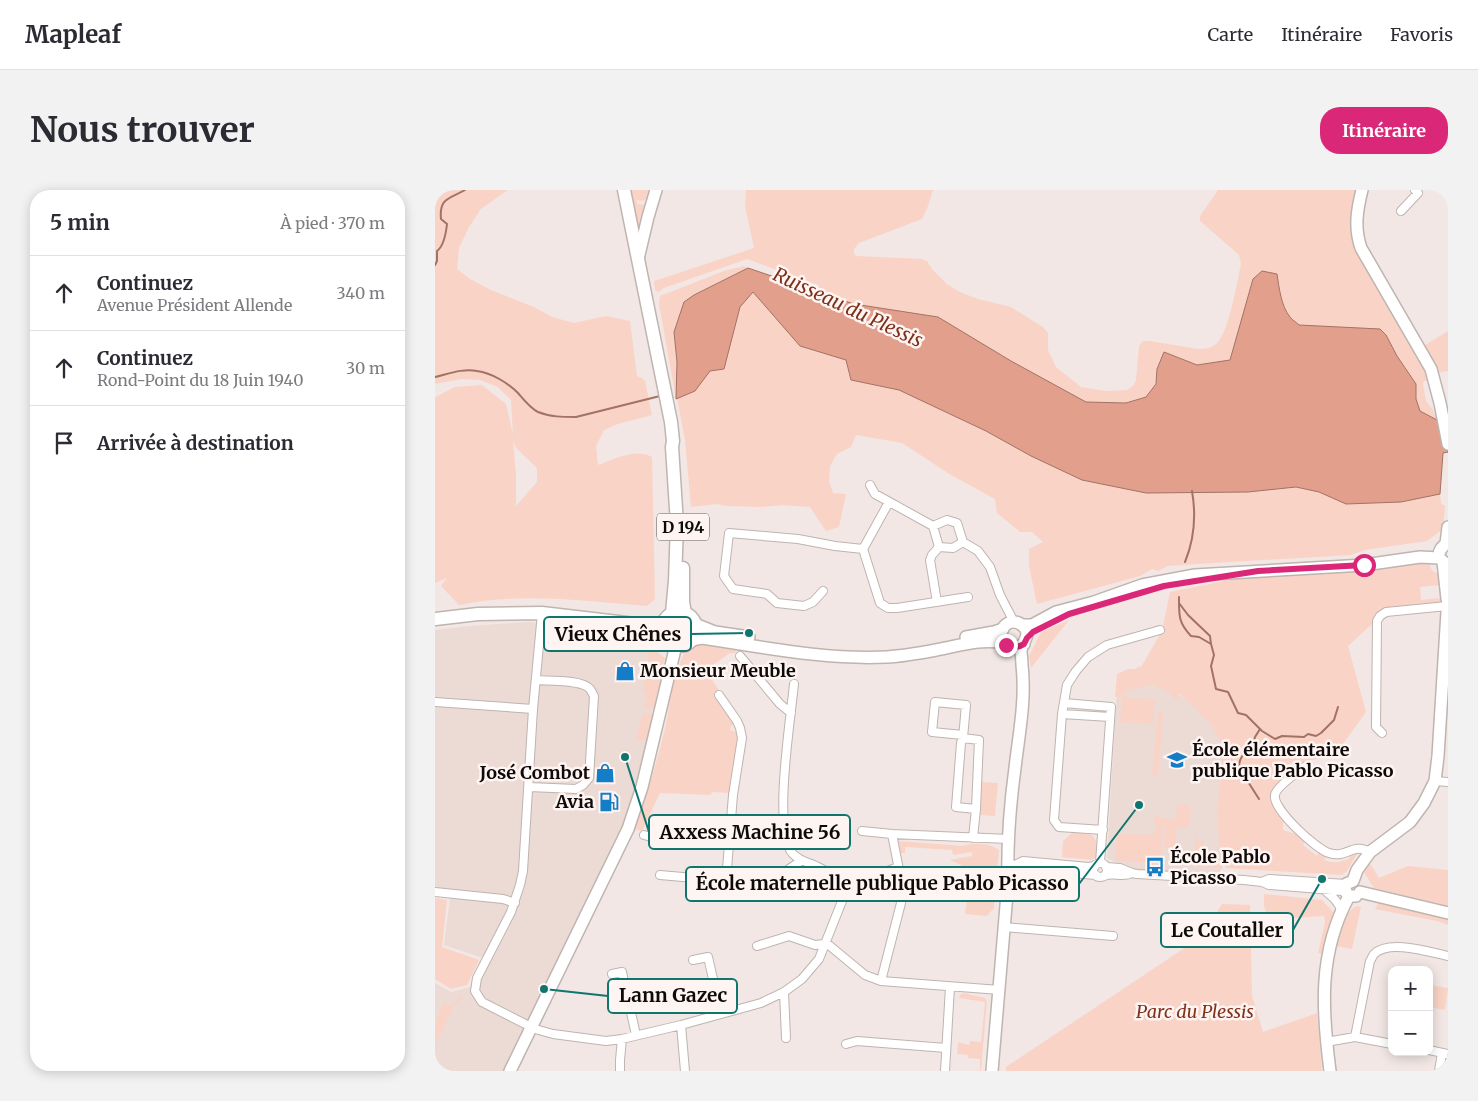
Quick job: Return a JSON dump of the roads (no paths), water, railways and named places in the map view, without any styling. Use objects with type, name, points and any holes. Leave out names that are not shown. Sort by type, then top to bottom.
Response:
[{"type":"main road","name":"D 194","points":[[624,190],[673,441],[676,447],[681,490],[683,602],[685,613]]},
{"type":"main road","points":[[638,259],[656,190]]},
{"type":"main road","points":[[1362,190],[1357,217],[1357,231],[1361,248],[1431,369],[1448,444]]},
{"type":"main road","name":"D 194","points":[[672,614],[677,524],[673,441]]},
{"type":"main road","points":[[1330,1071],[1324,992],[1325,975],[1327,958],[1348,888],[1357,870],[1370,852],[1409,822],[1424,803],[1435,781],[1445,688],[1447,600],[1444,553],[1448,527]]},
{"type":"main road","points":[[695,624],[715,632],[812,647],[851,650],[891,649],[932,645],[994,632],[1011,625],[1032,624],[1056,612],[1160,581],[1195,575],[1364,565],[1444,553]]},
{"type":"main road","points":[[691,640],[695,631],[695,624],[691,618],[685,613],[677,612],[666,618],[662,629],[664,637],[676,645],[683,645],[691,640],[702,638],[849,658],[910,655],[975,642],[996,641],[1016,648],[1033,632],[1069,614],[1164,586],[1258,571]]},
{"type":"main road","points":[[435,620],[478,614],[542,613],[652,626],[662,629]]},
{"type":"main road","points":[[992,1071],[1011,865],[1009,839],[1024,680],[1021,649],[1025,641],[1026,631],[1011,625]]},
{"type":"main road","points":[[1011,625],[1001,635],[1013,654],[1019,685],[1015,734],[1015,769]]},
{"type":"main road","points":[[510,1071],[628,829],[642,787],[676,645]]},
{"type":"main road","points":[[1348,888],[1359,884],[1360,892],[1448,913]]},
{"type":"street","points":[[1401,211],[1418,191]]},
{"type":"street","points":[[870,486],[875,494],[933,526],[939,547]]},
{"type":"street","points":[[889,502],[863,549],[880,603],[888,608],[897,608],[968,597]]},
{"type":"street","points":[[933,526],[947,520],[957,522],[963,542],[978,552],[989,567],[1011,625]]},
{"type":"street","points":[[823,591],[813,602],[805,606],[777,603],[767,594],[733,590],[723,576],[729,533],[798,539],[863,549]]},
{"type":"street","points":[[939,547],[953,548],[963,542]]},
{"type":"street","points":[[937,602],[930,560],[939,547]]},
{"type":"street","points":[[1382,733],[1376,727],[1377,621],[1386,612],[1447,600]]},
{"type":"street","points":[[542,613],[533,709],[523,870],[515,903],[477,978],[475,991],[482,1002],[531,1027],[553,1034],[606,1041],[681,1025],[761,1003],[784,992],[802,980],[819,959],[848,886],[898,867]]},
{"type":"street","points":[[1103,830],[1059,827],[1054,820],[1062,714],[1067,685],[1088,657],[1107,646],[1159,630]]},
{"type":"street","points":[[741,656],[780,704],[791,713]]},
{"type":"street","points":[[529,787],[576,789],[589,778],[594,696],[591,690],[585,685],[577,683],[536,680]]},
{"type":"street","points":[[795,684],[782,800],[784,830],[791,852],[801,861],[813,864],[835,875],[848,886]]},
{"type":"street","points":[[719,695],[741,728],[726,881]]},
{"type":"street","points":[[435,702],[533,709]]},
{"type":"street","points":[[973,838],[976,808],[979,740],[963,737],[932,732],[935,702],[966,705],[963,737],[961,743],[956,807],[976,808]]},
{"type":"street","points":[[1064,703],[1111,707],[1100,870]]},
{"type":"street","points":[[1062,714],[1110,717]]},
{"type":"street","points":[[1306,766],[1276,792],[1274,796],[1277,804],[1304,836],[1323,851],[1341,854],[1357,848],[1363,848],[1370,852]]},
{"type":"street","points":[[1435,781],[1448,782]]},
{"type":"street","points":[[862,831],[1009,839]]},
{"type":"street","points":[[881,981],[901,903],[901,880],[892,834]]},
{"type":"street","points":[[644,835],[729,845]]},
{"type":"street","points":[[660,875],[740,882],[786,870],[801,861]]},
{"type":"street","points":[[1011,865],[1023,861],[1088,867],[1108,874],[1128,875],[1132,873]]},
{"type":"street","points":[[1011,865],[1022,869],[1070,873],[1120,868],[1132,873],[1262,882],[1269,885],[1323,889],[1348,888]]},
{"type":"street","points":[[1262,882],[1269,879],[1348,888]]},
{"type":"street","points":[[1323,889],[1332,896],[1339,905],[1341,912]]},
{"type":"street","points":[[435,892],[503,899],[515,903]]},
{"type":"street","points":[[1004,927],[1113,936]]},
{"type":"street","points":[[757,946],[789,936],[815,945],[825,944],[865,975],[881,981],[1000,990]]},
{"type":"street","points":[[1355,1037],[1373,954],[1383,949],[1400,946],[1448,956]]},
{"type":"street","points":[[693,960],[709,957],[721,1014]]},
{"type":"street","points":[[612,974],[622,972],[636,1035]]},
{"type":"street","points":[[945,1071],[950,987]]},
{"type":"street","points":[[784,992],[786,1038]]},
{"type":"street","points":[[681,1025],[685,1071]]},
{"type":"street","points":[[1327,1042],[1355,1037],[1388,1043]]},
{"type":"street","points":[[620,1071],[622,1039]]},
{"type":"street","points":[[846,1044],[857,1041],[946,1048]]},
{"type":"street","points":[[1439,1071],[1445,1053]]},
{"type":"water","points":[[748,268],[854,304],[938,317],[1011,361],[1086,402],[1126,403],[1146,397],[1156,384],[1157,369],[1164,352],[1197,365],[1230,360],[1253,279],[1262,271],[1277,274],[1282,302],[1287,313],[1299,325],[1380,329],[1386,335],[1397,356],[1416,384],[1416,399],[1420,411],[1438,422],[1442,422],[1448,416],[1448,452],[1443,453],[1440,494],[1401,502],[1346,504],[1319,492],[1296,487],[1248,492],[1146,493],[1082,480],[1031,456],[986,431],[899,390],[851,380],[846,360],[800,346],[753,292],[740,307],[724,369],[710,371],[695,391],[676,399],[677,362],[674,332],[684,302]]},
{"type":"waterway","points":[[435,265],[437,251],[443,243],[447,224],[441,219],[443,203],[465,190]]},
{"type":"waterway","name":"Ruisseau du Plessis","points":[[435,377],[466,370],[488,374],[509,386],[535,410],[543,414],[557,416],[576,417],[660,396]]},
{"type":"waterway","points":[[1185,562],[1193,527],[1192,491]]},
{"type":"waterway","points":[[1179,597],[1179,614],[1184,627],[1191,636],[1199,637],[1211,644],[1214,655],[1211,666],[1216,689],[1228,692],[1238,713],[1246,715],[1262,731],[1275,739],[1282,736],[1304,737],[1308,734],[1316,736],[1334,720],[1338,707]]},
{"type":"waterway","points":[[1179,603],[1188,615],[1210,636],[1211,644]]},
{"type":"waterway","points":[[1259,799],[1245,777],[1241,775],[1239,765],[1242,756],[1254,741],[1260,729]]},
{"type":"place","name":"Vieux Chênes","points":[[749,633]]},
{"type":"place","name":"Monsieur Meuble","points":[[625,671]]},
{"type":"place","name":"Axxess Machine 56","points":[[625,757]]},
{"type":"place","name":"École élémentaire publique Pablo Picasso","points":[[1177,760]]},
{"type":"place","name":"José Combot","points":[[605,773]]},
{"type":"place","name":"Avia","points":[[609,802]]},
{"type":"place","name":"École maternelle publique Pablo Picasso","points":[[1139,805]]},
{"type":"place","name":"École Pablo Picasso","points":[[1155,867]]},
{"type":"place","name":"Le Coutaller","points":[[1322,879]]},
{"type":"place","name":"Lann Gazec","points":[[544,989]]},
{"type":"park label","name":"Parc du Plessis","points":[[1195,1012]]}]
